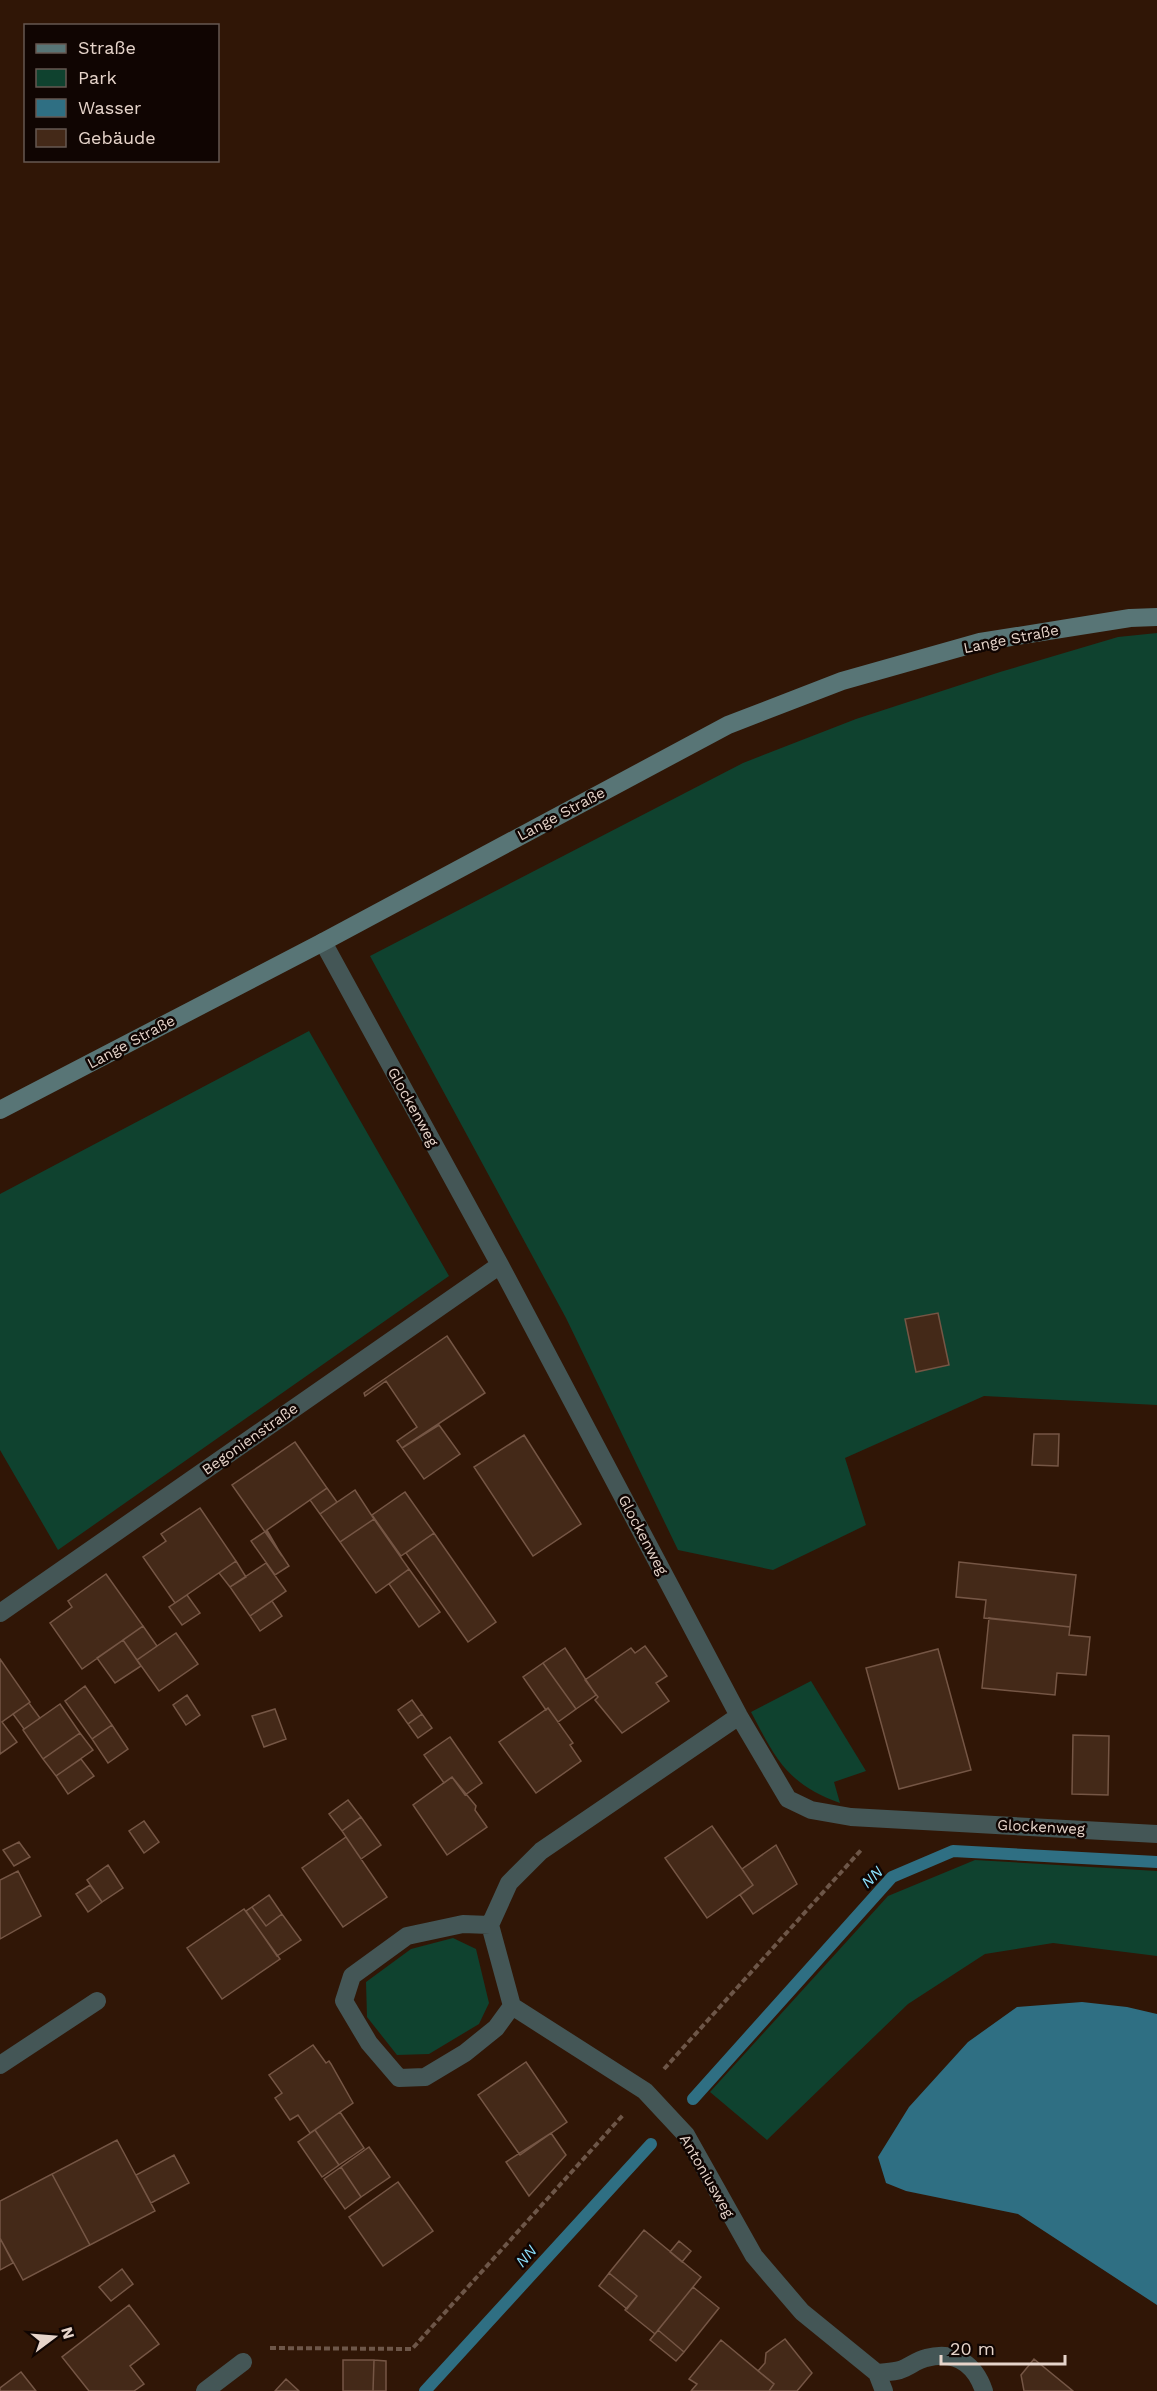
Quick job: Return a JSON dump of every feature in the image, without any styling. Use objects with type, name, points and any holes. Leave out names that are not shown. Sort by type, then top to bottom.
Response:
[{"type":"street","name":"Lange Straße","points":[[0,1110],[323,942],[728,725],[842,681],[980,642],[1130,618],[1157,617]]},
{"type":"street","name":"Glockenweg","points":[[323,942],[500,1264],[739,1716],[788,1799],[811,1810],[851,1817],[1157,1834]]},
{"type":"street","name":"Begonienstraße","points":[[0,1613],[500,1264]]},
{"type":"street","points":[[490,1925],[463,1924],[407,1936],[352,1976],[344,2001],[369,2043],[399,2078],[425,2077],[465,2053],[496,2028],[512,2006],[490,1925],[509,1883],[541,1851],[739,1716]]},
{"type":"street","points":[[0,2066],[97,2001]]},
{"type":"street","name":"Antoniusweg","points":[[512,2006],[645,2091],[686,2135],[754,2256],[802,2312],[877,2373],[884,2391]]},
{"type":"street","points":[[877,2373],[900,2370],[926,2358],[947,2356],[964,2360],[978,2376],[984,2391]]},
{"type":"street","points":[[205,2391],[243,2362]]},
{"type":"path","points":[[243,2362],[273,2346],[412,2349],[889,1820]]},
{"type":"green space","points":[[1157,633],[1157,1405],[984,1396],[845,1458],[866,1525],[773,1570],[678,1550],[566,1318],[370,956],[743,763],[856,719],[1000,672],[1118,637]]},
{"type":"green space","points":[[309,1031],[449,1276],[58,1550],[0,1450],[0,1194]]},
{"type":"green space","points":[[811,1681],[866,1771],[834,1782],[840,1803],[807,1787],[785,1768],[751,1712]]},
{"type":"green space","points":[[975,1860],[1157,1871],[1157,1956],[1053,1943],[985,1954],[908,2004],[767,2140],[710,2092],[888,1896]]},
{"type":"green space","points":[[453,1938],[476,1949],[489,2003],[479,2024],[429,2054],[397,2055],[367,2017],[366,1982],[411,1949]]},
{"type":"water","points":[[1082,2002],[1127,2007],[1157,2014],[1157,2305],[1018,2214],[906,2191],[886,2183],[878,2157],[909,2107],[968,2042],[1017,2007]]},
{"type":"building","points":[[938,1313],[949,1365],[916,1372],[905,1319]]},
{"type":"building","points":[[447,1336],[485,1393],[402,1448],[397,1441],[417,1427],[386,1381],[365,1396],[364,1393]]},
{"type":"building","points":[[439,1425],[460,1454],[424,1479],[402,1448]]},
{"type":"building","points":[[1034,1434],[1059,1434],[1058,1466],[1032,1465]]},
{"type":"building","points":[[524,1435],[581,1524],[533,1556],[474,1467]]},
{"type":"building","points":[[295,1442],[327,1488],[267,1530],[282,1556],[232,1485]]},
{"type":"building","points":[[327,1488],[337,1502],[320,1514],[310,1500]]},
{"type":"building","points":[[355,1490],[374,1519],[340,1542],[320,1514]]},
{"type":"building","points":[[405,1492],[434,1533],[401,1556],[372,1515]]},
{"type":"building","points":[[200,1508],[236,1561],[175,1603],[143,1557],[166,1541],[161,1534]]},
{"type":"building","points":[[374,1519],[409,1569],[376,1593],[340,1542]]},
{"type":"building","points":[[266,1531],[289,1566],[275,1575],[251,1541]]},
{"type":"building","points":[[434,1533],[496,1622],[468,1642],[406,1553]]},
{"type":"building","points":[[236,1561],[246,1577],[230,1587],[219,1573]]},
{"type":"building","points":[[959,1562],[1076,1575],[1070,1627],[984,1618],[986,1600],[956,1597]]},
{"type":"building","points":[[266,1563],[286,1591],[250,1616],[230,1587]]},
{"type":"building","points":[[409,1569],[440,1612],[419,1627],[389,1584]]},
{"type":"building","points":[[106,1574],[143,1626],[82,1669],[50,1623],[72,1607],[68,1601]]},
{"type":"building","points":[[187,1595],[200,1613],[182,1625],[169,1607]]},
{"type":"building","points":[[272,1601],[282,1616],[260,1631],[250,1616]]},
{"type":"building","points":[[989,1618],[1070,1627],[1069,1635],[1090,1637],[1086,1675],[1057,1673],[1055,1695],[982,1688]]},
{"type":"building","points":[[143,1626],[157,1646],[137,1660],[123,1640]]},
{"type":"building","points":[[176,1633],[198,1664],[159,1691],[137,1660]]},
{"type":"building","points":[[123,1640],[141,1666],[115,1683],[97,1658]]},
{"type":"building","points":[[645,1646],[667,1676],[656,1683],[669,1701],[622,1733],[595,1700],[598,1697],[585,1680],[631,1648],[635,1653]]},
{"type":"building","points":[[565,1648],[596,1695],[576,1709],[543,1663]]},
{"type":"building","points":[[938,1649],[971,1770],[899,1789],[866,1668]]},
{"type":"building","points":[[0,1659],[30,1702],[2,1722],[17,1742],[0,1754]]},
{"type":"building","points":[[543,1663],[576,1709],[558,1722],[548,1708],[546,1710],[523,1677]]},
{"type":"building","points":[[85,1686],[112,1725],[92,1739],[65,1701]]},
{"type":"building","points":[[187,1695],[200,1715],[186,1725],[173,1705]]},
{"type":"building","points":[[412,1700],[422,1714],[408,1724],[398,1710]]},
{"type":"building","points":[[29,1703],[40,1718],[24,1729],[13,1714]]},
{"type":"building","points":[[60,1704],[80,1733],[43,1759],[23,1730]]},
{"type":"building","points":[[548,1708],[573,1743],[570,1745],[581,1761],[536,1793],[499,1742]]},
{"type":"building","points":[[275,1709],[286,1739],[264,1747],[252,1716]]},
{"type":"building","points":[[422,1714],[432,1728],[418,1738],[408,1724]]},
{"type":"building","points":[[112,1725],[128,1749],[108,1763],[92,1739]]},
{"type":"building","points":[[80,1733],[93,1750],[56,1776],[43,1759]]},
{"type":"building","points":[[1073,1735],[1109,1736],[1108,1795],[1072,1794]]},
{"type":"building","points":[[450,1737],[482,1783],[465,1795],[452,1777],[444,1783],[424,1755]]},
{"type":"building","points":[[81,1759],[94,1776],[68,1794],[56,1776]]},
{"type":"building","points":[[452,1777],[476,1806],[475,1810],[487,1827],[447,1855],[413,1805]]},
{"type":"building","points":[[348,1800],[361,1817],[342,1831],[329,1814]]},
{"type":"building","points":[[361,1817],[381,1845],[361,1859],[342,1831]]},
{"type":"building","points":[[144,1821],[159,1842],[144,1853],[129,1831]]},
{"type":"building","points":[[712,1826],[753,1885],[707,1918],[665,1858]]},
{"type":"building","points":[[346,1837],[387,1897],[343,1927],[302,1868]]},
{"type":"building","points":[[19,1842],[30,1857],[14,1866],[3,1850]]},
{"type":"building","points":[[776,1845],[797,1884],[753,1914],[740,1895],[753,1885],[742,1869]]},
{"type":"building","points":[[108,1865],[123,1888],[102,1902],[87,1880]]},
{"type":"building","points":[[18,1871],[41,1916],[0,1939],[0,1880]]},
{"type":"building","points":[[90,1885],[102,1902],[88,1912],[76,1894]]},
{"type":"building","points":[[269,1895],[282,1914],[266,1926],[252,1907]]},
{"type":"building","points":[[252,1907],[266,1926],[282,1914],[301,1940],[277,1956],[246,1911]]},
{"type":"building","points":[[244,1909],[280,1959],[222,1999],[187,1948]]},
{"type":"building","points":[[313,2045],[326,2063],[329,2061],[353,2103],[310,2133],[298,2115],[290,2120],[275,2098],[282,2093],[269,2075]]},
{"type":"building","points":[[526,2062],[567,2122],[520,2155],[478,2095]]},
{"type":"building","points":[[340,2112],[364,2148],[339,2165],[315,2130]]},
{"type":"building","points":[[315,2130],[339,2165],[322,2177],[298,2142]]},
{"type":"building","points":[[551,2133],[566,2155],[529,2196],[506,2162]]},
{"type":"building","points":[[117,2140],[155,2211],[90,2245],[52,2174]]},
{"type":"building","points":[[369,2147],[390,2177],[361,2197],[341,2167]]},
{"type":"building","points":[[174,2155],[189,2183],[151,2203],[136,2175]]},
{"type":"building","points":[[341,2167],[361,2197],[345,2209],[324,2179]]},
{"type":"building","points":[[52,2174],[90,2245],[23,2280],[0,2238],[0,2201]]},
{"type":"building","points":[[398,2182],[433,2231],[383,2266],[349,2217]]},
{"type":"building","points":[[644,2230],[701,2277],[655,2334],[625,2310],[637,2296],[609,2273]]},
{"type":"building","points":[[0,2238],[13,2263],[0,2270]]},
{"type":"building","points":[[679,2241],[691,2251],[682,2262],[670,2252]]},
{"type":"building","points":[[122,2269],[133,2284],[111,2301],[99,2287]]},
{"type":"building","points":[[609,2273],[637,2296],[627,2309],[599,2286]]},
{"type":"building","points":[[693,2287],[719,2308],[684,2352],[658,2330]]},
{"type":"building","points":[[129,2305],[159,2344],[130,2366],[144,2384],[134,2391],[89,2391],[62,2357]]},
{"type":"building","points":[[658,2330],[684,2352],[676,2361],[650,2340]]},
{"type":"building","points":[[785,2339],[812,2373],[797,2391],[769,2391],[774,2384],[758,2371],[765,2363],[766,2353]]},
{"type":"building","points":[[721,2340],[774,2384],[769,2391],[691,2391],[697,2384],[689,2379]]},
{"type":"building","points":[[1034,2359],[1073,2391],[1024,2391],[1021,2375]]},
{"type":"building","points":[[343,2360],[374,2360],[373,2391],[343,2391]]},
{"type":"building","points":[[374,2360],[386,2361],[386,2391],[373,2391]]},
{"type":"building","points":[[21,2372],[36,2391],[0,2391],[0,2388]]},
{"type":"building","points":[[286,2379],[299,2391],[275,2391]]},
{"type":"waterway","name":"NN","points":[[693,2099],[892,1877],[953,1851],[1157,1862]]},
{"type":"waterway","name":"NN","points":[[425,2391],[651,2144]]}]
